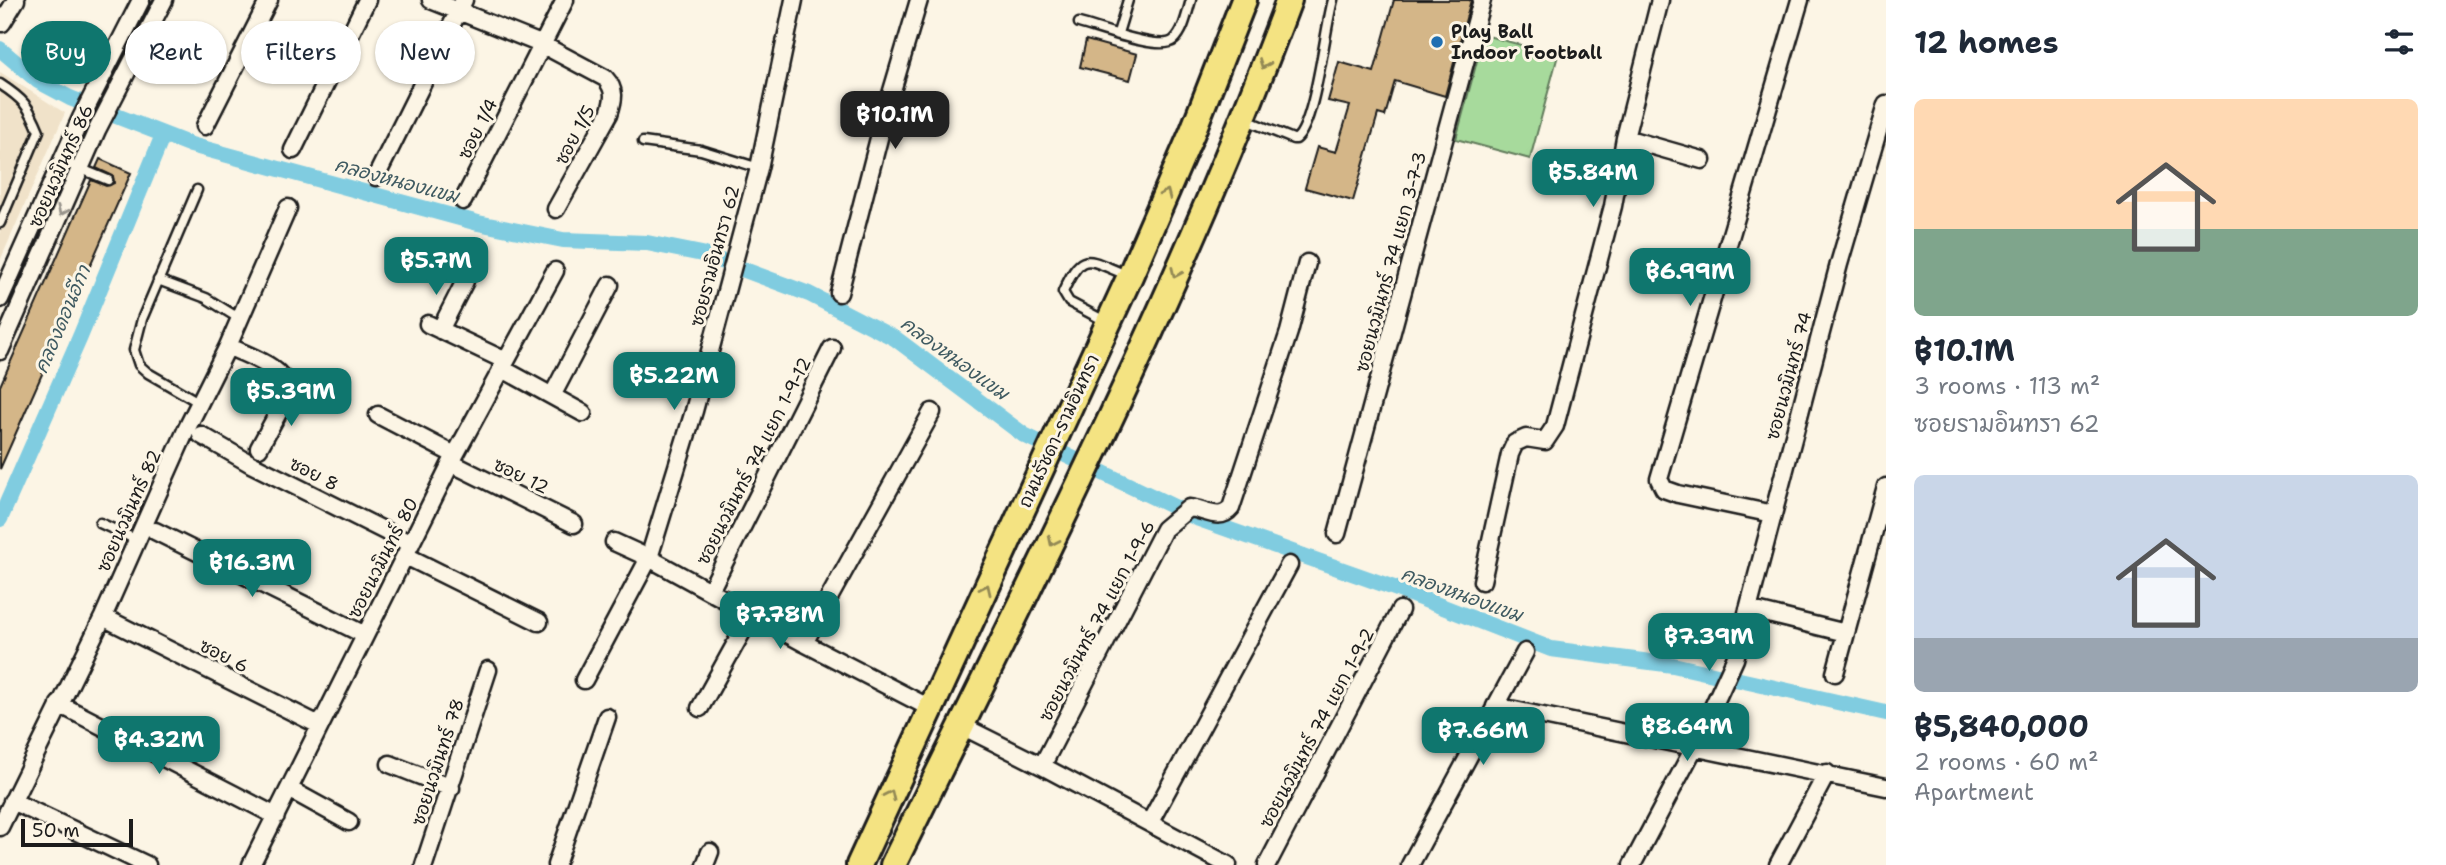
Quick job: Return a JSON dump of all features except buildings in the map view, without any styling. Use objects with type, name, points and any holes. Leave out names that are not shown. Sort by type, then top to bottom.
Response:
[{"type":"main road","name":"ถนนรัชดา-รามอินทรา","points":[[859,862],[1130,276],[1206,99],[1244,0]]},
{"type":"main road","points":[[896,865],[907,837],[1095,454],[1243,119],[1289,0]]},
{"type":"street","points":[[2,23],[16,0]]},
{"type":"street","name":"ซอยนวมินทร์ 86","points":[[0,299],[87,106],[141,0]]},
{"type":"street","name":"ซอยนวมินทร์ 86","points":[[0,351],[105,113],[164,0]]},
{"type":"street","points":[[205,126],[269,0]]},
{"type":"street","points":[[293,150],[367,0]]},
{"type":"street","points":[[431,0],[461,5],[543,45]]},
{"type":"street","name":"ซอย 1/4","points":[[463,201],[565,0]]},
{"type":"street","name":"ซอยรามอินทรา 62","points":[[584,680],[643,555],[694,411],[758,168],[794,0]]},
{"type":"street","points":[[839,293],[886,111],[919,0]]},
{"type":"street","name":"ซอยนวมินทร์ 74 แยก 3-7-3","points":[[1337,534],[1482,0]]},
{"type":"street","points":[[1482,581],[1510,454],[1515,443],[1526,438],[1545,441],[1555,426],[1613,206],[1625,138],[1660,0]]},
{"type":"street","points":[[1773,514],[1678,494],[1664,489],[1659,479],[1800,0]]},
{"type":"street","points":[[376,177],[461,5]]},
{"type":"street","name":"ซอย 1/5","points":[[543,45],[605,78],[612,86],[614,99],[610,114],[556,209]]},
{"type":"street","name":"ซอยนวมินทร์ 74","points":[[1632,865],[1717,702],[1735,659],[1839,264],[1886,104]]},
{"type":"street","points":[[87,106],[105,113]]},
{"type":"street","points":[[1625,138],[1702,160]]},
{"type":"street","name":"ซอยนวมินทร์ 82","points":[[0,827],[103,617],[228,346],[288,208]]},
{"type":"street","name":"ซอยนวมินทร์ 74 แยก 1-9-6","points":[[1042,766],[1164,529],[1189,508],[1220,516],[1231,508],[1289,332],[1307,263]]},
{"type":"street","name":"ซอยนวมินทร์ 80","points":[[252,865],[453,459],[555,271]]},
{"type":"street","points":[[465,281],[434,327],[583,413]]},
{"type":"street","points":[[552,396],[610,285]]},
{"type":"street","points":[[228,346],[277,370],[286,380],[290,391],[259,448]]},
{"type":"street","name":"ซอยนวมินทร์ 74 แยก 1-9-12","points":[[710,591],[832,348]]},
{"type":"street","points":[[804,643],[932,412]]},
{"type":"street","name":"ซอย 12","points":[[378,415],[574,524]]},
{"type":"street","name":"ซอย 8","points":[[201,435],[538,621]]},
{"type":"street","points":[[1835,673],[1886,487]]},
{"type":"street","points":[[155,530],[365,635]]},
{"type":"street","points":[[614,542],[930,708]]},
{"type":"street","points":[[1150,822],[1289,565]]},
{"type":"street","points":[[1748,609],[1846,633]]},
{"type":"street","name":"ซอยนวมินทร์ 74 แยก 1-9-2","points":[[1267,865],[1401,610]]},
{"type":"street","points":[[699,708],[752,614]]},
{"type":"street","name":"ซอย 6","points":[[111,621],[319,725]]},
{"type":"street","points":[[1410,865],[1525,652]]},
{"type":"street","name":"ซอยนวมินทร์ 78","points":[[424,865],[488,670]]},
{"type":"street","points":[[59,704],[276,816]]},
{"type":"street","points":[[1495,706],[1886,787]]},
{"type":"street","points":[[556,865],[607,717]]},
{"type":"street","points":[[962,726],[1150,822],[1227,865]]},
{"type":"street","points":[[390,764],[451,788]]},
{"type":"street","points":[[1778,865],[1827,773]]},
{"type":"street","points":[[289,789],[349,822]]},
{"type":"street","points":[[12,801],[147,865]]},
{"type":"lane","points":[[1118,33],[1128,0]]},
{"type":"lane","points":[[1079,23],[1143,41],[1169,44],[1181,30],[1191,0]]},
{"type":"lane","points":[[1243,119],[1293,139],[1303,133],[1315,91],[1333,0]]},
{"type":"lane","points":[[0,84],[22,99],[39,131],[0,223]]},
{"type":"lane","points":[[643,142],[701,150],[758,168]]},
{"type":"lane","points":[[62,161],[108,180]]},
{"type":"lane","points":[[197,190],[142,319],[134,350],[139,365],[148,373],[200,403]]},
{"type":"lane","points":[[1108,323],[1069,302],[1063,292],[1069,279],[1075,267],[1089,261],[1130,276]]},
{"type":"lane","points":[[158,280],[206,298],[240,319]]},
{"type":"lane","points":[[100,523],[137,540]]},
{"type":"shaded area","points":[[0,72],[65,113],[0,261]]},
{"type":"green space","points":[[1484,35],[1558,55],[1530,159],[1456,139]]},
{"type":"waterway","name":"คลองหนองแขม","points":[[0,49],[38,81],[70,98],[191,145],[478,223],[563,240],[647,243],[702,254],[809,294],[896,339],[1024,435],[1199,519],[1397,589],[1551,649],[1673,665],[1886,713]]},
{"type":"waterway","name":"คลองดอนอีกา","points":[[0,519],[80,337],[163,135]]},
{"type":"place","name":"Play Ball Indoor Football","points":[[1437,42]]}]
